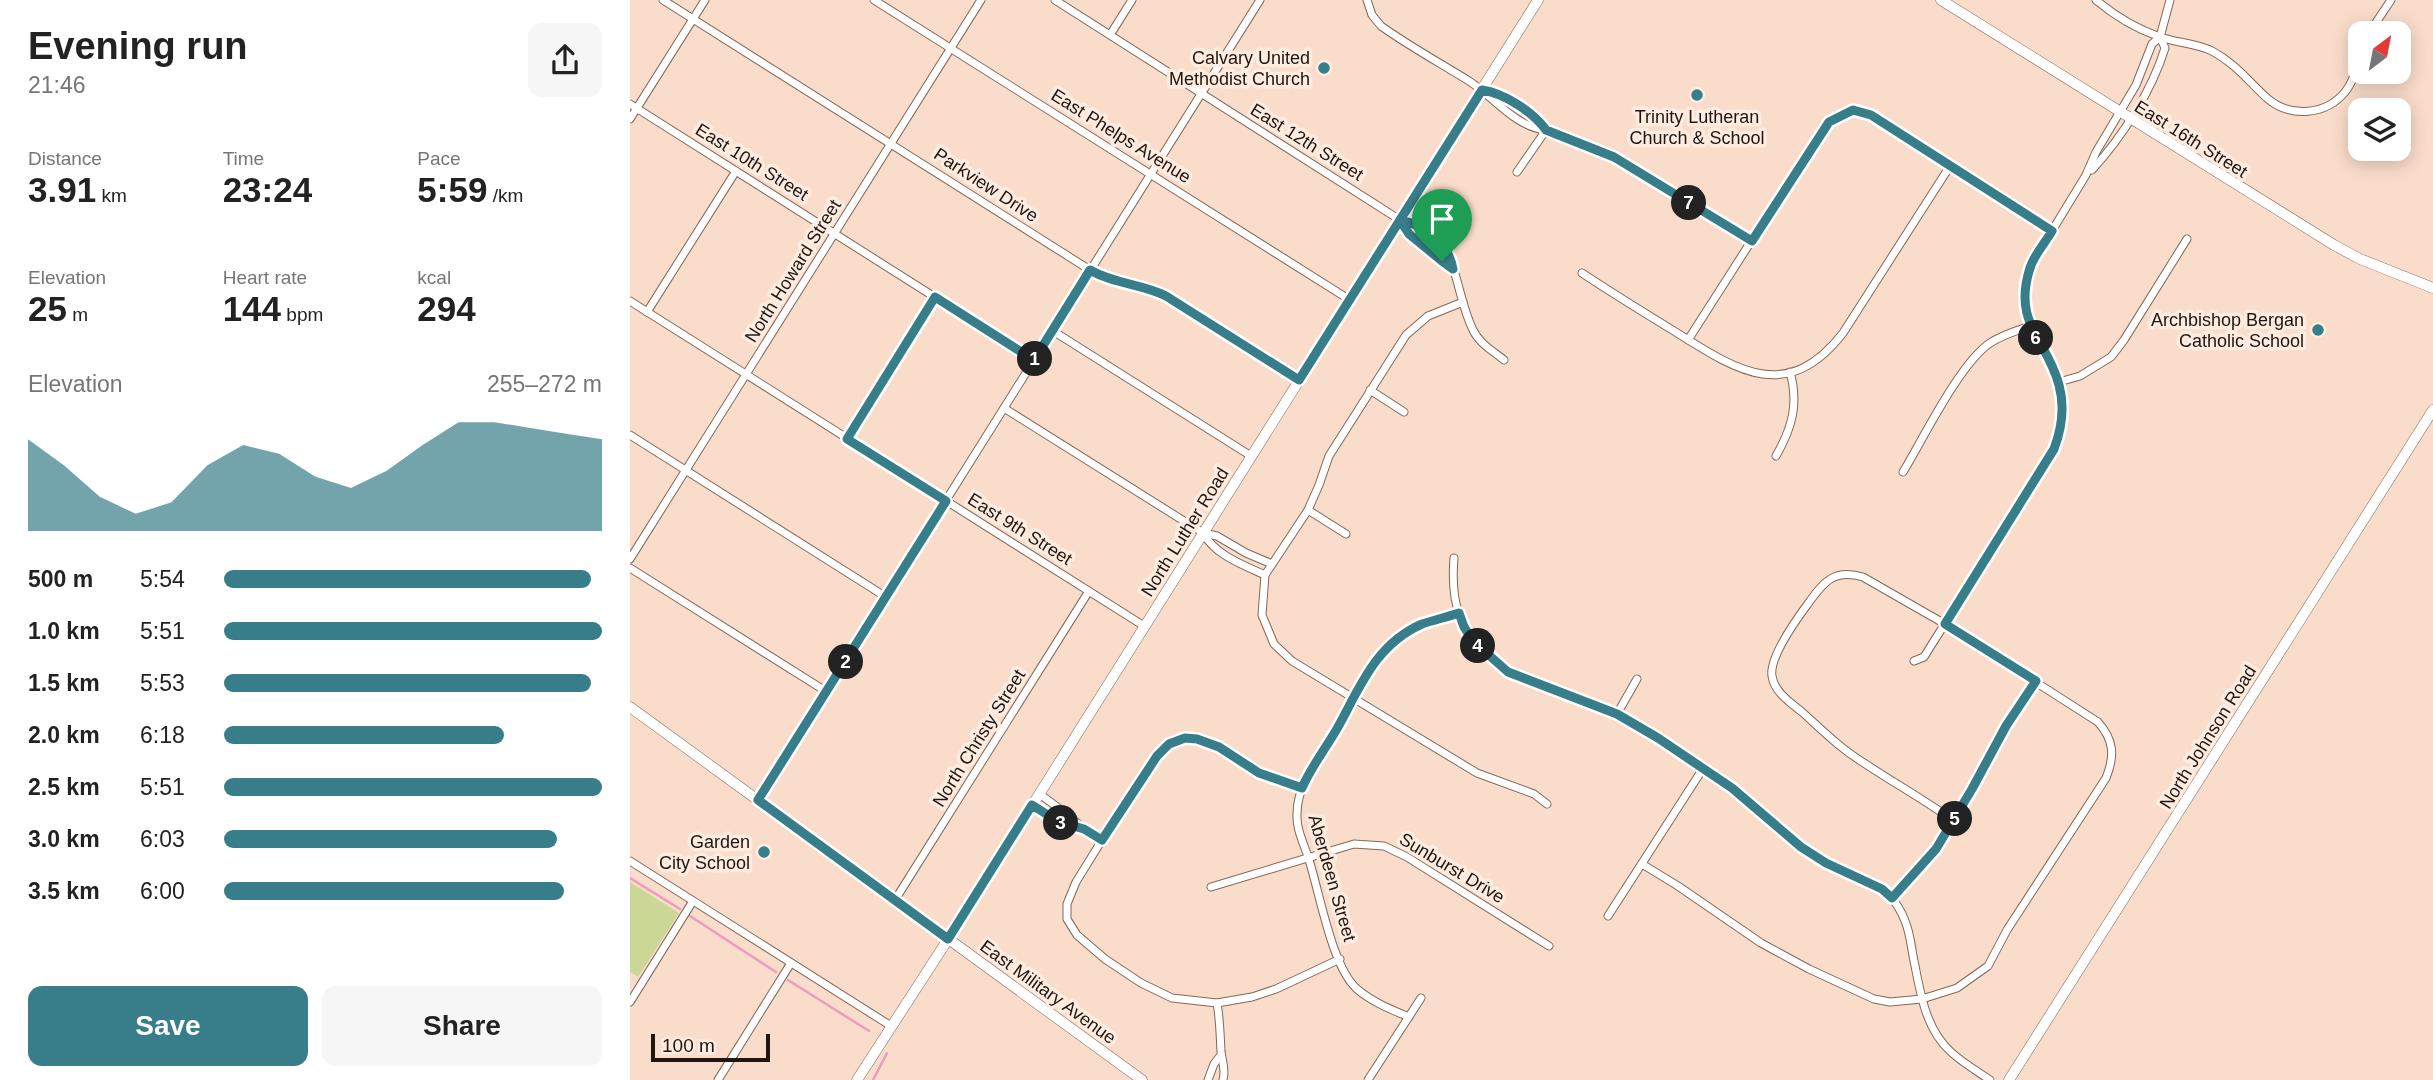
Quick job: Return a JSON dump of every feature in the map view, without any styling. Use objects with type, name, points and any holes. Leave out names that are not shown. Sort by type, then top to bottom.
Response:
[{"type":"main road","name":"North Luther Road","points":[[857,1080],[1538,0]]},
{"type":"main road","name":"East 16th Street","points":[[1941,0],[2334,245],[2360,259],[2433,288]]},
{"type":"main road","name":"North Johnson Road","points":[[2009,1080],[2433,410]]},
{"type":"main road","name":"East Military Avenue","points":[[630,707],[1142,1080]]},
{"type":"street","name":"Parkview Drive","points":[[663,0],[1090,270],[1115,281],[1151,288],[1299,380]]},
{"type":"street","points":[[630,119],[634,106],[705,0]]},
{"type":"street","name":"East Phelps Avenue","points":[[874,0],[1350,300]]},
{"type":"street","name":"North Howard Street","points":[[630,559],[981,0]]},
{"type":"street","name":"East 12th Street","points":[[1055,0],[1400,220],[1413,223],[1441,243],[1448,252],[1473,331],[1482,343],[1504,360]]},
{"type":"street","points":[[1110,35],[1132,0]]},
{"type":"street","points":[[758,800],[1260,0]]},
{"type":"street","points":[[1367,0],[1372,16],[1389,32],[1482,90],[1494,92],[1539,120],[1546,130],[1614,157],[1752,241]]},
{"type":"street","points":[[2096,0],[2131,24],[2160,37],[2208,49],[2227,60],[2269,100],[2283,108],[2300,112],[2321,109],[2332,104],[2350,84]]},
{"type":"street","points":[[1914,661],[1924,657],[2054,449],[2062,415],[2059,382],[2030,326],[2025,299],[2026,283],[2033,262],[2086,175],[2103,157],[2124,116],[2152,44],[2160,37],[2170,0]]},
{"type":"street","points":[[2377,21],[2391,0]]},
{"type":"street","points":[[2124,116],[2147,94],[2155,77],[2165,48],[2160,37]]},
{"type":"street","name":"East 10th Street","points":[[634,106],[1034,360]]},
{"type":"street","points":[[1688,340],[1821,132],[1829,122],[1853,110],[1871,115],[2052,231]]},
{"type":"street","points":[[1517,172],[1546,130]]},
{"type":"street","points":[[1582,273],[1718,360],[1749,373],[1790,372],[1819,359],[1843,333],[1950,166]]},
{"type":"street","points":[[647,312],[736,171]]},
{"type":"street","name":"East 12th Street","points":[[1400,220],[1409,234],[1453,269]]},
{"type":"street","points":[[2059,382],[2080,376],[2111,357],[2187,239]]},
{"type":"street","points":[[847,439],[935,297]]},
{"type":"street","name":"East 9th Street","points":[[630,302],[1144,626]]},
{"type":"street","points":[[1464,302],[1428,316],[1406,335],[1370,390],[1329,456],[1308,510],[1265,575],[1262,615],[1274,644],[1292,661],[1477,773],[1534,793],[1547,804]]},
{"type":"street","points":[[1903,472],[1976,354],[1990,343],[2030,326]]},
{"type":"street","points":[[1052,331],[1251,456]]},
{"type":"street","points":[[1776,456],[1793,421],[1795,393],[1790,372]]},
{"type":"street","points":[[1370,390],[1404,412]]},
{"type":"street","points":[[1004,408],[1203,533],[1217,536],[1272,564]]},
{"type":"street","points":[[630,435],[886,597]]},
{"type":"street","points":[[1308,510],[1346,534]]},
{"type":"street","points":[[1203,533],[1209,544],[1265,575]]},
{"type":"street","points":[[1454,558],[1453,599],[1464,627],[1474,642],[1508,672],[1617,714],[1704,767],[1801,847],[1826,863],[1882,889],[1892,898],[1902,912],[1908,929],[1922,999],[1937,1035],[1949,1051],[1990,1080]]},
{"type":"street","points":[[630,568],[827,692]]},
{"type":"street","points":[[1642,864],[1761,943],[1809,970],[1874,999],[1890,1003],[1922,999],[1957,988],[1988,966],[2007,930],[2106,778],[2113,756],[2112,745],[2098,722],[1945,624],[1863,577],[1850,573],[1838,574],[1820,587],[1800,614],[1772,664],[1771,675],[1782,695],[1839,745],[1954,821]]},
{"type":"street","name":"North Christy Street","points":[[895,900],[1089,591]]},
{"type":"street","name":"Aberdeen Street","points":[[1409,1017],[1387,1008],[1357,989],[1347,977],[1333,943],[1296,815],[1302,788],[1371,667],[1393,642],[1422,625],[1459,613]]},
{"type":"street","points":[[1617,714],[1637,679]]},
{"type":"street","points":[[1892,898],[1936,849],[1999,737],[2036,681]]},
{"type":"street","points":[[1302,788],[1259,773],[1219,747],[1197,739],[1185,738],[1169,744],[1157,756],[1070,892],[1067,919],[1077,934],[1105,959],[1157,992],[1172,998],[1217,1003],[1252,998],[1340,960]]},
{"type":"street","points":[[1608,916],[1704,767]]},
{"type":"street","points":[[1039,794],[1102,840]]},
{"type":"street","points":[[1032,805],[1059,822],[1084,829]]},
{"type":"street","name":"Sunburst Drive","points":[[1211,887],[1354,844],[1384,846],[1407,857],[1549,946]]},
{"type":"street","points":[[630,861],[891,1026]]},
{"type":"street","points":[[630,1002],[693,901]]},
{"type":"street","points":[[718,1080],[791,963]]},
{"type":"street","points":[[1368,1080],[1422,998]]},
{"type":"street","points":[[1217,1003],[1221,1027],[1221,1055],[1226,1070],[1223,1080]]},
{"type":"street","points":[[1208,1080],[1221,1055]]},
{"type":"green space","points":[[630,882],[679,913],[638,977],[630,972]]},
{"type":"waterway","points":[[630,878],[680,909]]},
{"type":"waterway","points":[[690,916],[776,972]]},
{"type":"waterway","points":[[788,980],[869,1031]]},
{"type":"waterway","points":[[873,1080],[887,1053]]},
{"type":"place","name":"Calvary United Methodist Church","points":[[1324,68]]},
{"type":"place","name":"Trinity Lutheran Church & School","points":[[1697,95]]},
{"type":"place","name":"Archbishop Bergan Catholic School","points":[[2318,330]]},
{"type":"place","name":"Garden City School","points":[[764,852]]},
{"type":"route","points":[[1442,261],[1409,234],[1400,220],[1299,380],[1151,288],[1115,281],[1090,270],[1034,360],[935,297],[847,439],[946,501],[758,800],[948,939],[1032,805],[1059,822],[1084,829],[1102,840],[1157,756],[1169,744],[1185,738],[1197,739],[1219,747],[1259,773],[1302,788],[1364,676],[1378,657],[1407,633],[1459,613],[1474,642],[1490,659],[1508,672],[1617,714],[1658,738],[1732,788],[1801,847],[1826,863],[1882,889],[1892,898],[1936,849],[2006,726],[2036,681],[1945,624],[2054,449],[2060,431],[2062,398],[2059,382],[2030,326],[2025,299],[2030,269],[2052,231],[1871,115],[1853,110],[1836,117],[1821,132],[1752,241],[1614,157],[1546,130],[1539,120],[1494,92],[1482,90],[1400,220],[1413,223],[1441,243],[1448,252],[1453,269],[1442,261]]}]
